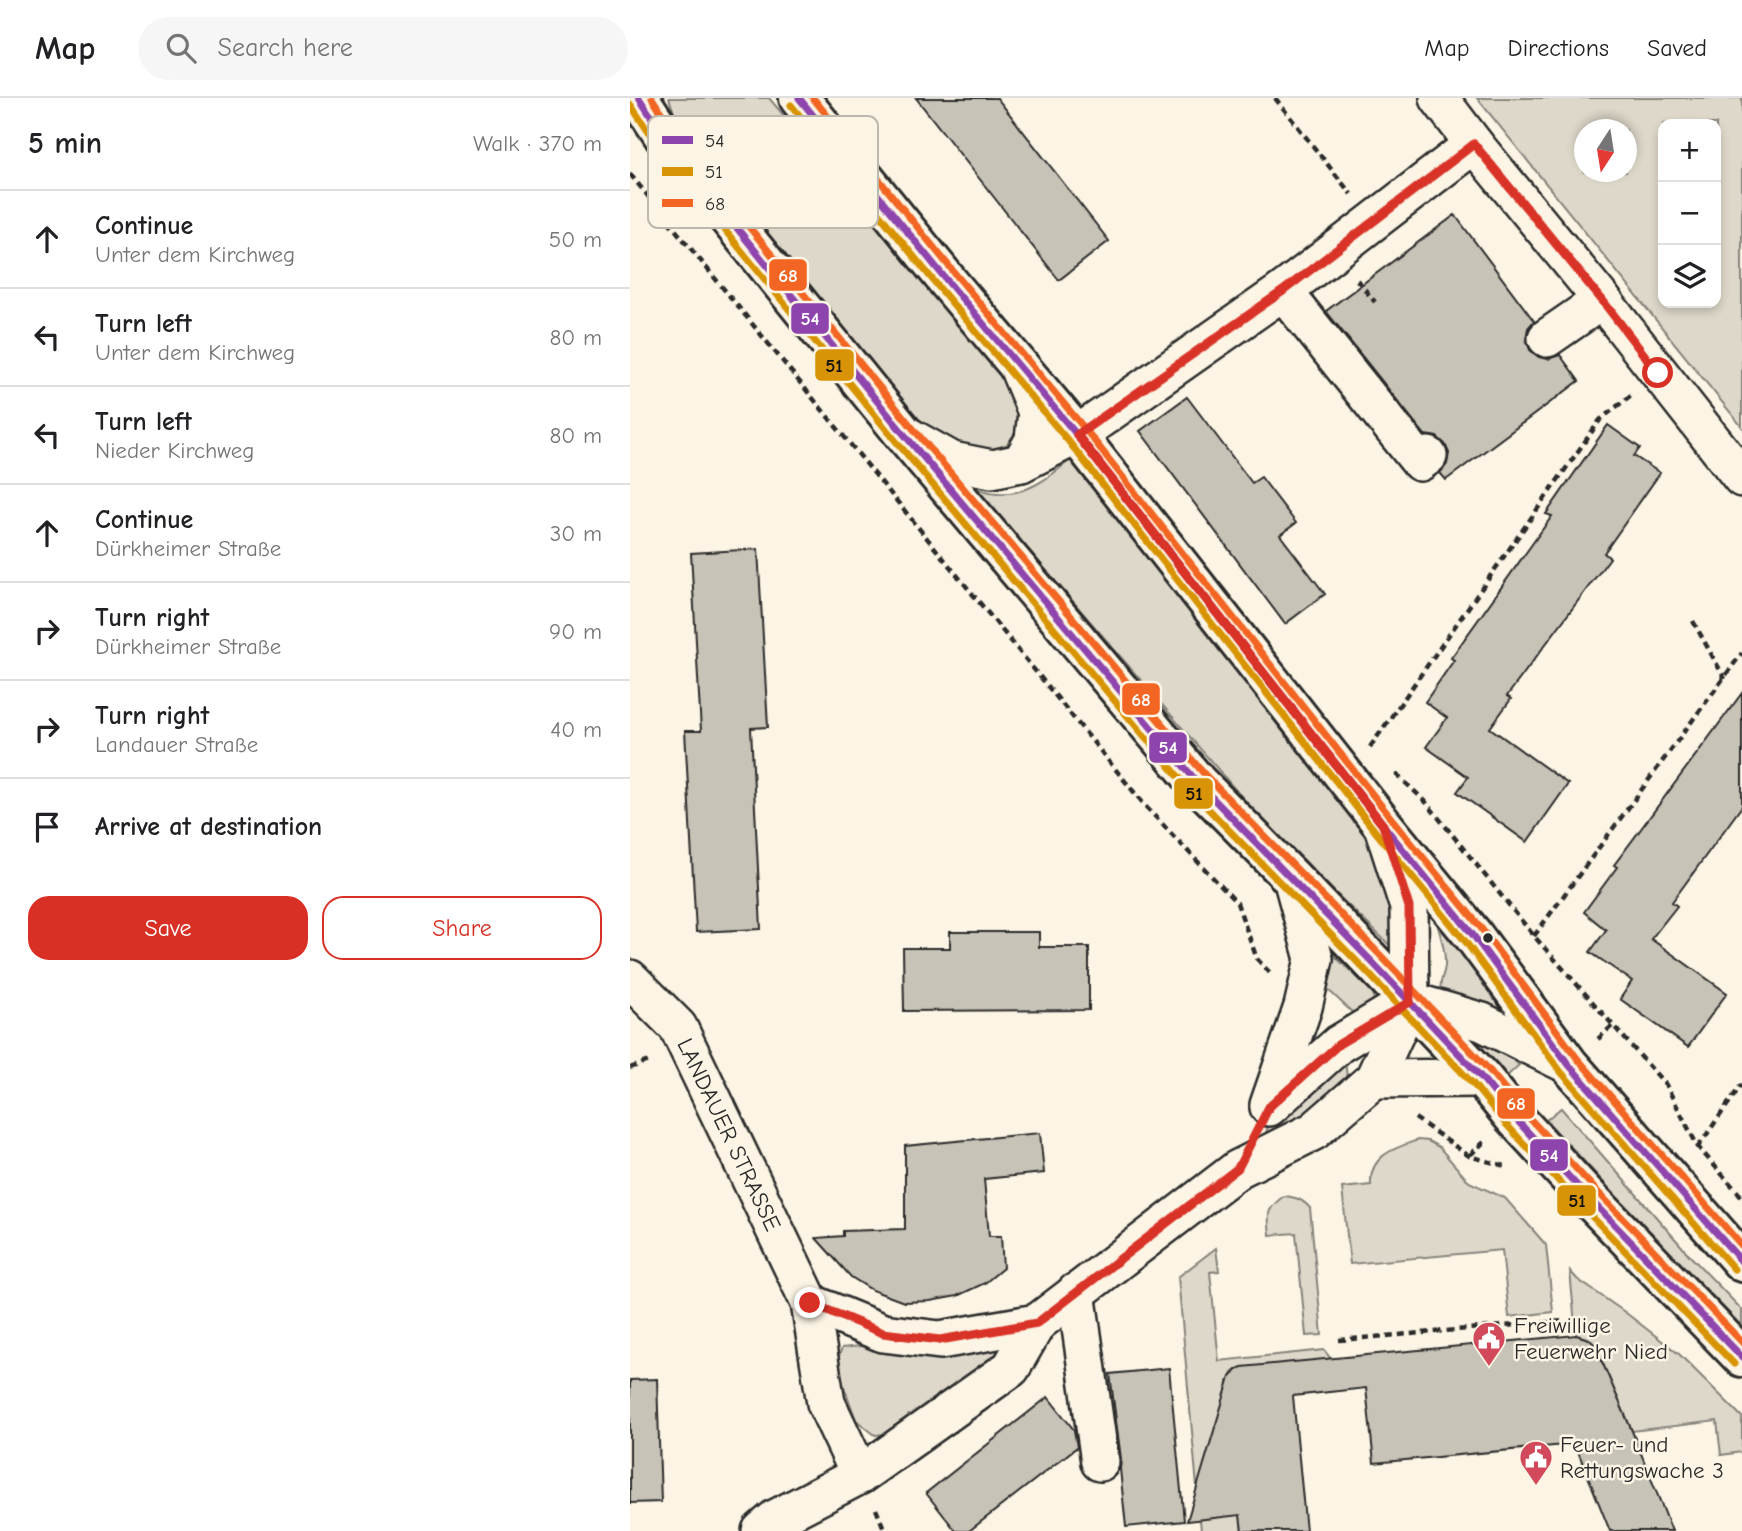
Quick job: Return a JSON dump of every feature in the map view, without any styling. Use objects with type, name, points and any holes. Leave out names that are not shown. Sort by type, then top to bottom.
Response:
[{"type":"main road","points":[[639,98],[651,116]]},
{"type":"main road","points":[[799,100],[812,116]]},
{"type":"main road","points":[[878,196],[1077,435],[1383,825],[1473,935],[1581,1054],[1742,1262]]},
{"type":"main road","points":[[737,228],[903,433],[1197,782],[1410,1002],[1584,1193],[1742,1357]]},
{"type":"street","points":[[658,98],[663,116]]},
{"type":"street","points":[[1439,98],[1742,478]]},
{"type":"street","points":[[903,433],[952,461],[992,469],[1021,463],[1077,435],[1283,291],[1474,144]]},
{"type":"street","points":[[1283,291],[1420,461],[1428,456]]},
{"type":"street","points":[[1547,338],[1602,300]]},
{"type":"street","points":[[1018,366],[1037,412],[1034,440],[1021,463]]},
{"type":"street","points":[[761,1531],[775,1519],[860,1475],[1011,1368],[1037,1323],[1238,1168],[1314,1131],[1374,1079],[1410,1002],[1409,907],[1383,825]]},
{"type":"street","points":[[1238,1168],[1269,1107],[1303,1007],[1314,959],[1292,878]]},
{"type":"street","name":"LANDAUER STRASSE","points":[[630,979],[678,1027],[810,1303],[826,1403],[860,1475]]},
{"type":"street","points":[[1269,1107],[1339,1044],[1410,1002],[1581,1054]]},
{"type":"street","points":[[1374,1079],[1482,1078]]},
{"type":"street","points":[[1076,1292],[1100,1462]]},
{"type":"street","points":[[810,1303],[883,1333],[940,1340],[1037,1323]]},
{"type":"path","points":[[1275,98],[1373,222]]},
{"type":"path","points":[[630,174],[648,196]]},
{"type":"path","points":[[674,228],[1147,807],[1237,903],[1257,959],[1303,1007]]},
{"type":"path","points":[[1362,285],[1375,302]]},
{"type":"path","points":[[1370,748],[1597,426]]},
{"type":"path","points":[[1693,621],[1725,678]]},
{"type":"path","points":[[1534,936],[1742,653]]},
{"type":"path","points":[[1581,1054],[1613,1025]]},
{"type":"path","points":[[1374,1079],[1410,1115],[1469,1156]]},
{"type":"path","points":[[1698,1147],[1742,1084]]},
{"type":"path","points":[[1339,1340],[1563,1321]]},
{"type":"shaded area","points":[[669,98],[769,98],[784,116],[675,116]]},
{"type":"shaded area","points":[[1477,98],[1742,98],[1742,427]]},
{"type":"shaded area","points":[[878,227],[990,359],[1015,393],[1019,428],[1006,445],[992,450],[970,449],[949,442],[918,418],[757,228]]},
{"type":"shaded area","points":[[1070,460],[1381,846],[1402,957],[1272,832],[975,488],[995,493],[1018,492],[1046,479]]},
{"type":"shaded area","points":[[1435,916],[1515,1020],[1441,993],[1445,960]]},
{"type":"shaded area","points":[[1328,950],[1374,993],[1373,1006],[1354,1014],[1323,985]]},
{"type":"shaded area","points":[[1459,1028],[1489,1038],[1519,1065],[1505,1078]]},
{"type":"shaded area","points":[[1331,1066],[1346,1067],[1347,1085],[1281,1137],[1263,1143],[1268,1126]]},
{"type":"shaded area","points":[[1561,1108],[1691,1257],[1742,1310],[1742,1329],[1546,1120]]},
{"type":"shaded area","points":[[1418,1140],[1428,1141],[1439,1147],[1469,1182],[1505,1198],[1546,1245],[1553,1312],[1509,1317],[1502,1250],[1350,1264],[1342,1188],[1371,1185],[1374,1166],[1385,1154]]},
{"type":"shaded area","points":[[1284,1196],[1298,1199],[1310,1208],[1322,1335],[1306,1336],[1296,1233],[1270,1235],[1269,1213]]},
{"type":"shaded area","points":[[1216,1248],[1219,1271],[1210,1272],[1219,1361],[1324,1350],[1331,1359],[1237,1369],[1232,1373],[1228,1382],[1242,1531],[1201,1531],[1178,1277]]},
{"type":"shaded area","points":[[1570,1271],[1577,1279],[1679,1354],[1742,1417],[1742,1452],[1721,1455],[1717,1421],[1632,1431],[1594,1344],[1589,1339],[1576,1335]]},
{"type":"shaded area","points":[[995,1344],[1003,1357],[897,1433],[875,1435],[856,1420],[836,1364],[842,1348],[860,1346],[899,1354],[949,1357]]},
{"type":"building","points":[[916,98],[997,98],[1109,241],[1059,280]]},
{"type":"building","points":[[1455,215],[1534,321],[1528,328],[1526,339],[1530,350],[1539,357],[1548,359],[1560,355],[1579,381],[1446,480],[1440,473],[1447,464],[1449,453],[1445,444],[1437,437],[1425,435],[1326,311]]},
{"type":"building","points":[[1187,397],[1252,483],[1261,477],[1296,523],[1280,535],[1325,594],[1285,624],[1140,431]]},
{"type":"building","points":[[1608,425],[1640,448],[1634,456],[1660,473],[1604,553],[1610,558],[1507,696],[1511,699],[1490,728],[1568,784],[1527,842],[1457,792],[1468,777],[1426,747],[1447,718],[1425,702],[1454,660],[1451,658],[1552,516],[1546,514]]},
{"type":"building","points":[[758,549],[768,727],[751,728],[761,929],[696,932],[685,731],[701,731],[691,553]]},
{"type":"building","points":[[1742,693],[1742,806],[1672,902],[1677,906],[1651,939],[1727,993],[1688,1047],[1620,999],[1632,981],[1590,952],[1606,930],[1584,912],[1617,867],[1614,865]]},
{"type":"building","points":[[950,932],[1039,932],[1039,947],[1089,947],[1089,1010],[904,1011],[903,948],[950,948]]},
{"type":"building","points":[[1040,1133],[1044,1173],[984,1179],[989,1236],[1001,1236],[1003,1268],[985,1283],[957,1296],[904,1302],[872,1290],[851,1277],[816,1238],[843,1236],[843,1231],[905,1229],[905,1146]]},
{"type":"building","points":[[1576,1335],[1589,1339],[1597,1350],[1672,1531],[1610,1531],[1575,1444],[1374,1463],[1366,1388],[1293,1396],[1306,1531],[1242,1531],[1240,1515],[1187,1521],[1230,1377],[1237,1369]]},
{"type":"building","points":[[1169,1368],[1184,1521],[1126,1527],[1110,1374]]},
{"type":"building","points":[[657,1379],[661,1502],[630,1503],[630,1380]]},
{"type":"building","points":[[1048,1397],[1074,1430],[1077,1447],[969,1531],[956,1531],[926,1493]]},
{"type":"transit line","name":"54","points":[[639,98],[651,116]]},
{"type":"transit line","name":"68","points":[[652,98],[663,116]]},
{"type":"transit line","name":"54","points":[[799,98],[814,116]]},
{"type":"transit line","name":"68","points":[[813,98],[828,116]]},
{"type":"transit line","name":"51","points":[[630,104],[648,131]]},
{"type":"transit line","name":"51","points":[[791,105],[800,116]]},
{"type":"transit line","name":"68","points":[[878,178],[1085,429],[1391,818],[1481,928],[1577,1058],[1742,1246]]},
{"type":"transit line","name":"54","points":[[878,195],[1077,435],[1383,825],[1473,935],[1569,1065],[1742,1262]]},
{"type":"transit line","name":"51","points":[[878,212],[1069,442],[1375,831],[1465,941],[1561,1072],[1734,1269]]},
{"type":"transit line","name":"51","points":[[723,228],[895,440],[1189,789],[1367,972],[1474,1085],[1576,1200],[1734,1364]]},
{"type":"transit line","name":"54","points":[[737,228],[903,433],[1197,782],[1375,965],[1482,1078],[1584,1193],[1742,1357]]},
{"type":"transit line","name":"68","points":[[750,228],[911,426],[1205,775],[1383,958],[1490,1071],[1592,1186],[1742,1342]]},
{"type":"place","name":"Freiwillige Feuerwehr Nied","points":[[1489,1368]]},
{"type":"place","name":"Feuer- und Rettungswache 3","points":[[1536,1487]]},
{"type":"route","points":[[810,1303],[883,1333],[940,1340],[1037,1323],[1238,1168],[1269,1107],[1339,1044],[1410,1002],[1409,907],[1383,825],[1077,435],[1283,291],[1474,144],[1658,373]]}]
